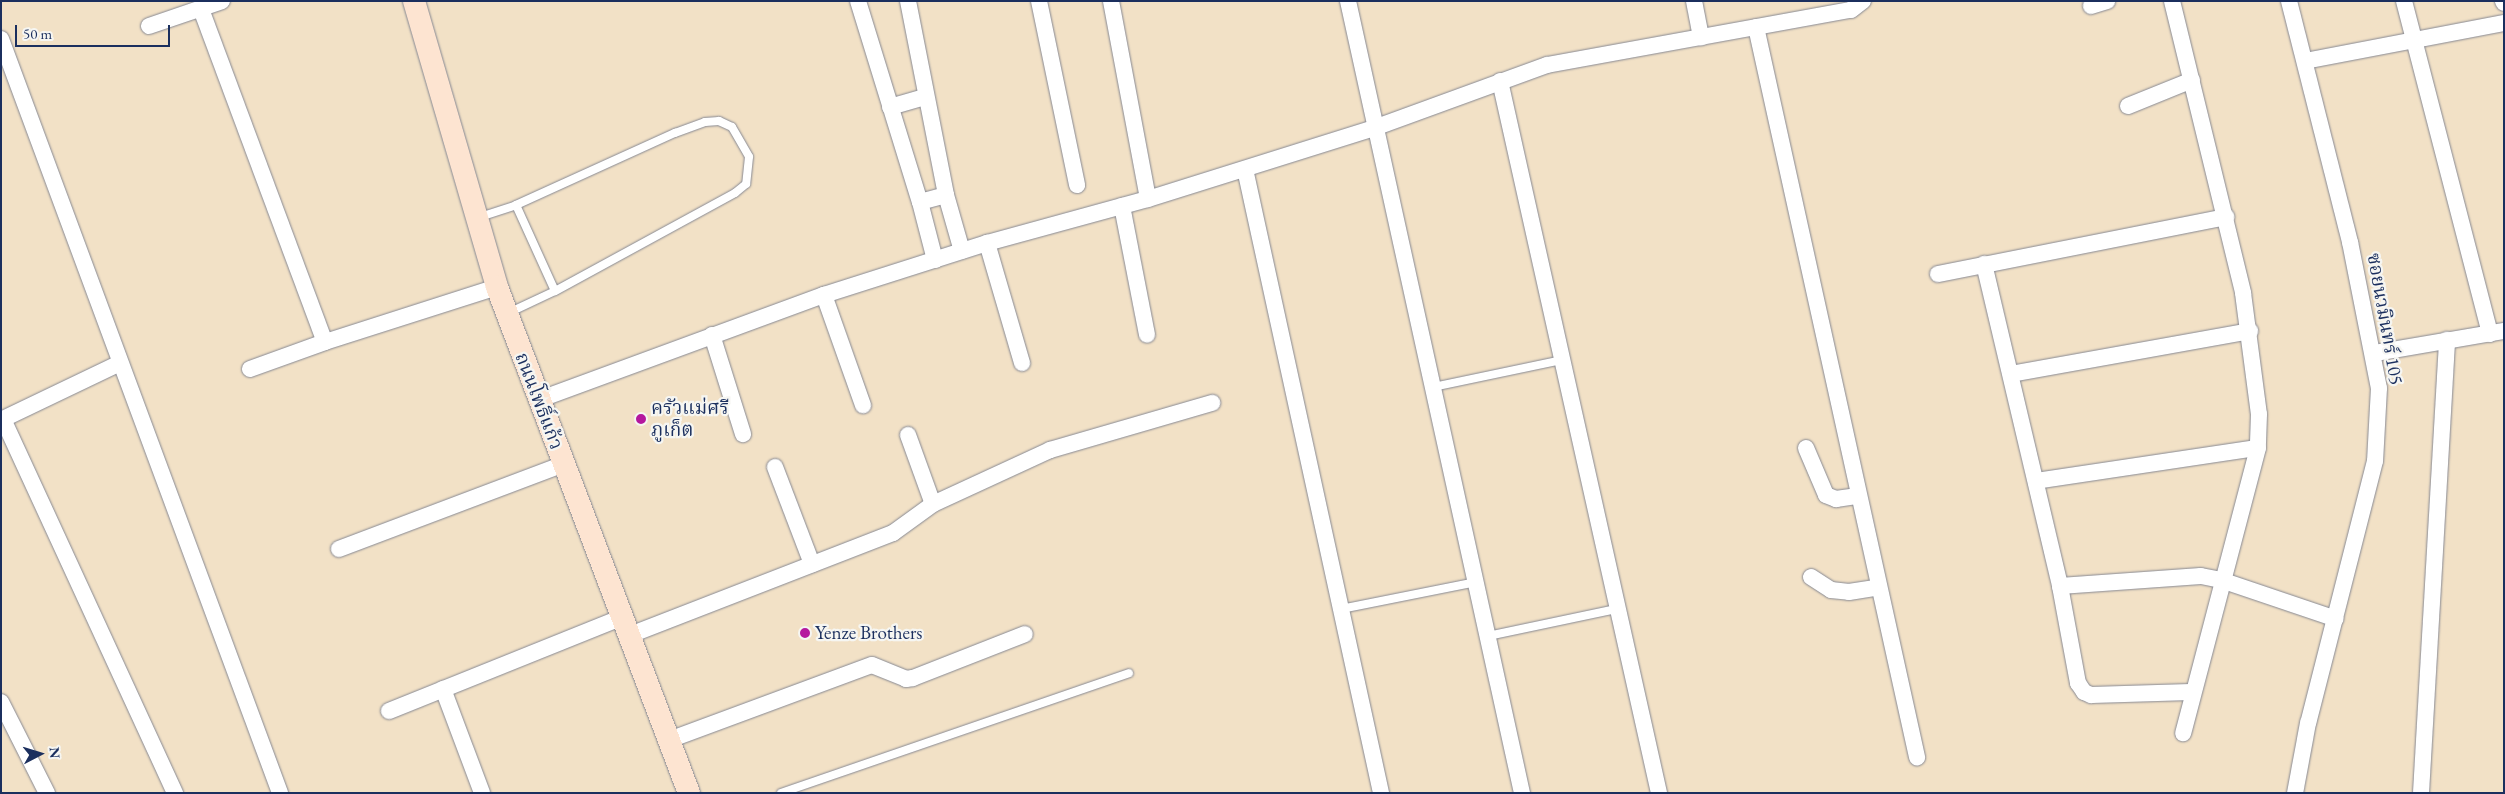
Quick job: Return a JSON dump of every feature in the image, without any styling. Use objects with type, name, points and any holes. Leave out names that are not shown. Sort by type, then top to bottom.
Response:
[{"type":"street","points":[[149,26],[222,1]]},
{"type":"street","name":"ถนนโพธิ์แก้ว","points":[[414,1],[476,219],[506,314],[627,626],[689,793]]},
{"type":"street","points":[[858,1],[920,202],[935,260]]},
{"type":"street","points":[[908,1],[946,195],[962,251]]},
{"type":"street","points":[[1039,1],[1077,185]]},
{"type":"street","points":[[1111,1],[1148,199]]},
{"type":"street","points":[[1348,1],[1374,128],[1433,386],[1522,793]]},
{"type":"street","points":[[1694,1],[1701,37]]},
{"type":"street","points":[[538,400],[712,335],[824,296],[987,243],[1148,199],[1245,169],[1374,128],[1500,81],[1572,59],[1851,10],[1863,1]]},
{"type":"street","points":[[2091,6],[2108,1]]},
{"type":"street","points":[[2172,1],[2226,217],[2250,331],[2259,407],[2258,448],[2191,692],[2183,733]]},
{"type":"street","name":"ซอยนวมินทร์ 105","points":[[2289,1],[2375,353],[2379,388],[2375,461],[2308,723],[2295,793]]},
{"type":"street","points":[[2375,353],[2497,332],[2404,1]]},
{"type":"street","points":[[201,9],[325,342]]},
{"type":"street","points":[[2305,61],[2504,23]]},
{"type":"street","points":[[1756,27],[1917,757]]},
{"type":"street","points":[[1,39],[280,793]]},
{"type":"street","points":[[2128,106],[2192,80]]},
{"type":"street","points":[[1500,81],[1616,609],[1659,793]]},
{"type":"street","points":[[890,107],[926,97]]},
{"type":"street","points":[[1245,169],[1381,793]]},
{"type":"street","points":[[920,202],[946,195]]},
{"type":"street","points":[[1122,206],[1147,335]]},
{"type":"street","points":[[1938,274],[2226,217]]},
{"type":"street","points":[[987,243],[1022,362]]},
{"type":"street","points":[[1984,264],[2060,586],[2078,683],[2084,692],[2102,696],[2191,692]]},
{"type":"street","points":[[250,369],[325,342],[497,287]]},
{"type":"street","points":[[824,296],[863,406]]},
{"type":"street","points":[[2011,374],[2250,331]]},
{"type":"street","points":[[712,335],[743,434]]},
{"type":"street","points":[[2421,793],[2447,340]]},
{"type":"street","points":[[120,363],[2,419],[175,793]]},
{"type":"street","points":[[389,711],[443,689],[812,564],[893,533],[933,504],[1050,450],[1212,403]]},
{"type":"street","points":[[908,435],[933,504]]},
{"type":"street","points":[[1806,448],[1826,495],[1836,499],[1858,496]]},
{"type":"street","points":[[2036,480],[2258,448]]},
{"type":"street","points":[[339,549],[564,464]]},
{"type":"street","points":[[775,467],[812,564]]},
{"type":"street","points":[[2060,586],[2180,576],[2221,580],[2336,619]]},
{"type":"street","points":[[1811,577],[1831,590],[1849,592],[1879,587]]},
{"type":"street","points":[[669,740],[872,665],[906,679],[913,678],[1026,634]]},
{"type":"street","points":[[443,689],[482,793]]},
{"type":"street","points":[[1,702],[47,793]]},
{"type":"lane","points":[[476,219],[516,206],[674,132],[705,122],[719,121],[732,127],[741,139],[749,157],[749,171],[746,184],[735,193],[555,291],[506,314]]},
{"type":"lane","points":[[516,206],[555,291]]},
{"type":"lane","points":[[1433,386],[1562,360]]},
{"type":"lane","points":[[1341,609],[1476,582]]},
{"type":"lane","points":[[1488,636],[1616,609]]},
{"type":"lane","points":[[781,793],[1129,673]]},
{"type":"place","name":"ครัวแม่ศรี ภูเก็ต","points":[[641,419]]},
{"type":"place","name":"Yenze Brothers","points":[[805,633]]}]
